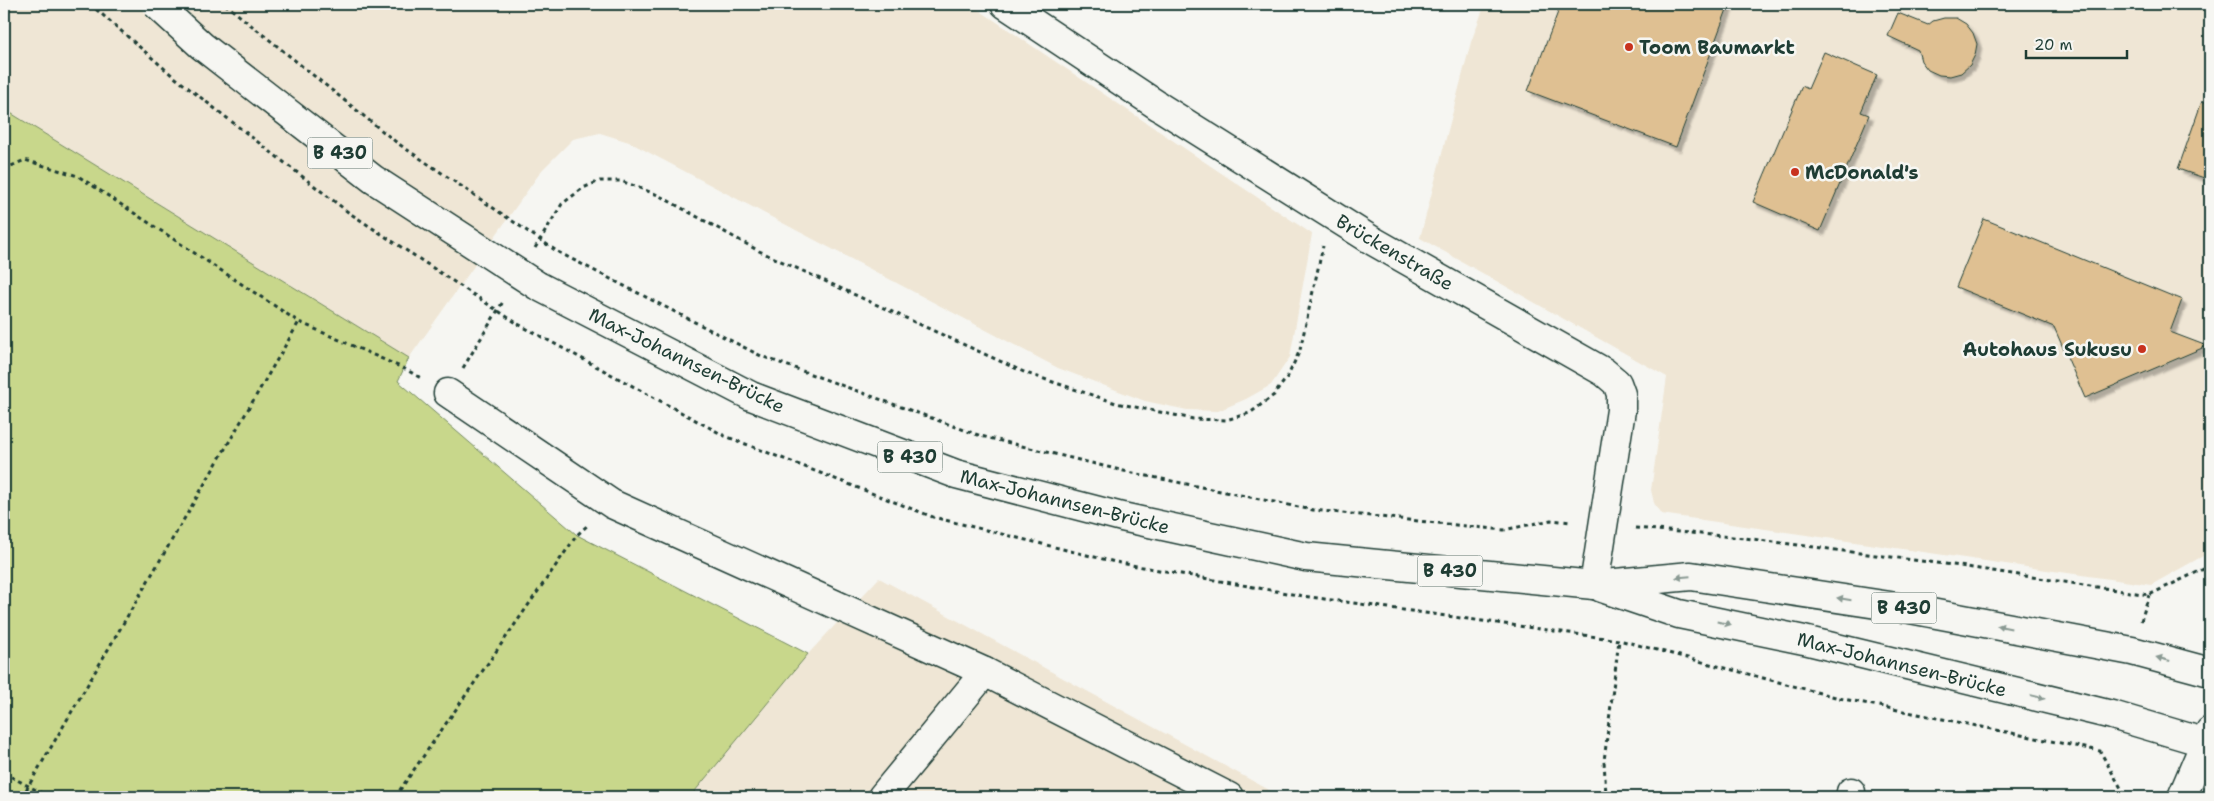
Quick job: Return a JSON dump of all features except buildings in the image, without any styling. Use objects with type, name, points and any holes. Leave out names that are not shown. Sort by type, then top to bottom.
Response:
[{"type":"main road","name":"Max-Johannsen-Brücke","points":[[156,4],[202,46],[373,179],[538,286],[751,396],[956,474],[1122,517],[1306,557],[1594,585],[1692,576],[1910,609],[2132,651],[2210,672]]},
{"type":"main road","name":"Brückenstraße","points":[[1005,4],[1160,107],[1373,241],[1604,372],[1617,383],[1621,394],[1621,410],[1594,585]]},
{"type":"main road","points":[[448,393],[612,504],[985,672],[1229,797]]},
{"type":"main road","name":"Max-Johannsen-Brücke","points":[[1594,585],[1679,614],[1804,640],[2208,739]]},
{"type":"main road","points":[[882,797],[985,672]]},
{"type":"main road","points":[[2182,797],[2208,739]]},
{"type":"path","points":[[90,4],[173,76],[348,212],[518,324]]},
{"type":"path","points":[[225,4],[396,142],[558,252],[761,356],[981,436],[1128,472],[1313,510],[1504,530],[1551,520],[1753,539],[1960,566],[2149,596],[2210,566]]},
{"type":"path","points":[[4,169],[25,160],[78,176],[299,322],[405,369],[448,393],[507,295]]},
{"type":"path","points":[[532,253],[562,204],[583,188],[600,181],[620,181],[658,195],[759,251],[1026,374],[1116,403],[1193,419],[1226,420],[1250,413],[1274,394],[1288,376],[1300,350],[1330,213]]},
{"type":"path","points":[[22,797],[299,322]]},
{"type":"path","points":[[395,797],[577,535],[612,504]]},
{"type":"path","points":[[1604,797],[1606,795],[1604,760],[1619,640]]},
{"type":"path","points":[[4,773],[49,797]]},
{"type":"shaded area","points":[[4,4],[970,4],[1312,234],[1290,357],[1271,385],[1246,399],[1218,411],[1187,410],[1145,401],[1058,368],[629,142],[600,133],[573,139],[542,170],[409,358],[4,109]]},
{"type":"shaded area","points":[[1485,4],[2210,4],[2210,552],[2151,585],[1661,514],[1654,503],[1651,490],[1667,377],[1420,238],[1471,42]]},
{"type":"shaded area","points":[[879,578],[1282,797],[690,797],[808,654]]},
{"type":"green space","points":[[4,109],[409,358],[398,381],[577,535],[808,654],[690,797],[4,797]]},
{"type":"place","name":"Toom Baumarkt","points":[[1629,47]]},
{"type":"place","name":"McDonald's","points":[[1795,172]]},
{"type":"place","name":"Autohaus Sukusu","points":[[2142,349]]}]
